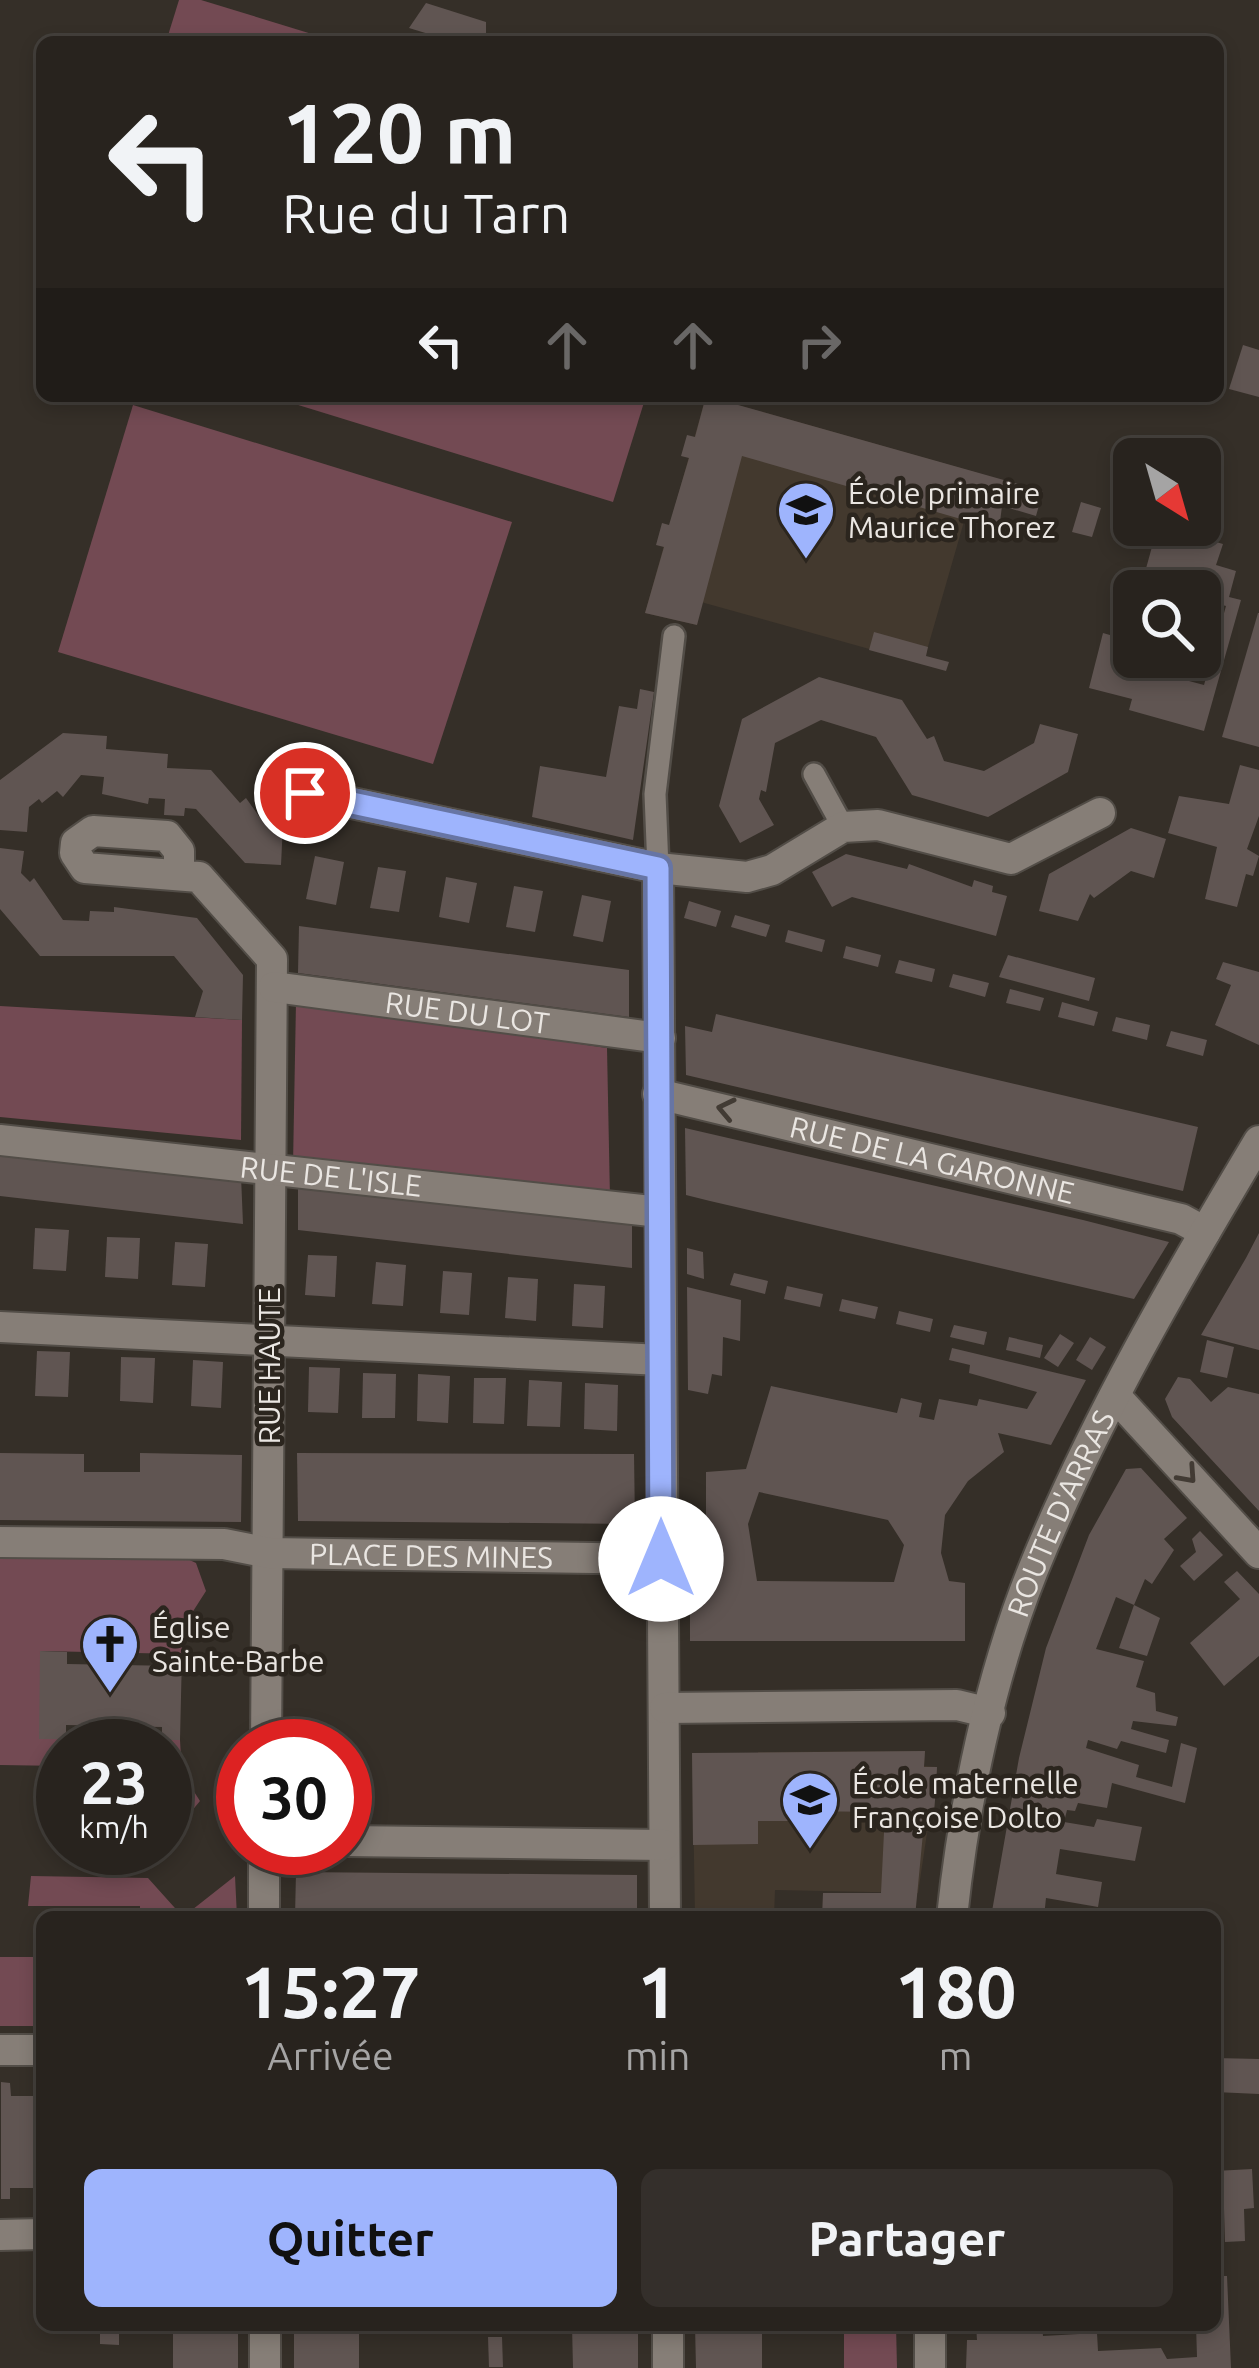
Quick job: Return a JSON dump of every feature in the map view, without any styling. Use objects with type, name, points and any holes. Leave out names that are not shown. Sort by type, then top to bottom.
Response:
[{"type":"street","points":[[305,793],[658,868],[747,877],[772,869],[843,827],[878,825],[1011,860],[1100,813]]},
{"type":"street","points":[[658,868],[665,1911]]},
{"type":"street","points":[[179,873],[199,877],[272,959],[274,987]]},
{"type":"street","name":"RUE DU LOT","points":[[274,987],[660,1038]]},
{"type":"street","name":"RUE HAUTE","points":[[266,1719],[274,987]]},
{"type":"street","name":"RUE DE LA GARONNE","points":[[658,1094],[1181,1219],[1205,1232]]},
{"type":"street","name":"RUE DE L'ISLE","points":[[0,1140],[660,1212]]},
{"type":"street","name":"ROUTE D'ARRAS","points":[[953,1911],[990,1713],[1034,1569],[1116,1397],[1259,1141]]},
{"type":"street","points":[[0,1327],[661,1360]]},
{"type":"street","points":[[1116,1397],[1259,1553]]},
{"type":"street","name":"PLACE DES MINES","points":[[0,1542],[224,1544],[269,1553],[661,1559]]},
{"type":"street","points":[[665,1708],[957,1705],[990,1713]]},
{"type":"street","points":[[372,1841],[664,1845]]},
{"type":"street","points":[[264,1875],[264,1911]]},
{"type":"street","points":[[0,2050],[36,2050]]},
{"type":"street","points":[[0,2234],[36,2234]]},
{"type":"street","points":[[265,2331],[265,2368]]},
{"type":"street","points":[[668,2331],[668,2368]]},
{"type":"street","points":[[930,2331],[930,2368]]},
{"type":"lane","points":[[658,868],[655,794],[674,636]]},
{"type":"lane","points":[[814,774],[843,827]]},
{"type":"shaded area","points":[[179,0],[201,0],[318,36],[168,36]]},
{"type":"shaded area","points":[[288,402],[644,402],[613,502]]},
{"type":"shaded area","name":"École primaire Maurice Thorez","points":[[704,402],[727,402],[978,473],[923,664],[701,602],[697,625],[645,613]]},
{"type":"shaded area","points":[[133,405],[512,522],[433,764],[58,652]]},
{"type":"shaded area","points":[[296,1002],[607,1048],[610,1199],[293,1165]]},
{"type":"shaded area","points":[[0,1006],[242,1020],[241,1140],[0,1117]]},
{"type":"shaded area","points":[[0,1552],[179,1555],[196,1563],[206,1591],[183,1627],[182,1654],[41,1651],[36,1766],[0,1765]]},
{"type":"shaded area","name":"École maternelle Françoise Dolto","points":[[925,1751],[924,1766],[937,1767],[918,1893],[775,1890],[774,1911],[695,1911],[693,1800],[757,1799],[758,1752]]},
{"type":"shaded area","points":[[31,1876],[148,1878],[178,1911],[140,1911],[140,1906],[28,1906]]},
{"type":"shaded area","points":[[235,1876],[237,1911],[191,1911]]},
{"type":"shaded area","points":[[0,1957],[36,1957],[36,2026],[0,2026]]},
{"type":"shaded area","points":[[844,2331],[896,2331],[897,2368],[844,2368]]},
{"type":"building","points":[[426,3],[486,22],[486,36],[435,36],[409,28]]},
{"type":"building","points":[[1243,345],[1259,350],[1259,397],[1229,389]]},
{"type":"building","points":[[704,402],[727,402],[1043,491],[1036,516],[1002,506],[999,530],[742,456],[697,625],[645,613],[664,547],[656,545],[662,523],[669,525],[689,458],[681,456],[687,435],[695,437]]},
{"type":"building","points":[[1081,502],[1101,508],[1092,537],[1072,532]]},
{"type":"building","points":[[1223,544],[1216,565],[1236,571],[1229,597],[1241,600],[1221,671],[1221,624],[1226,606],[1221,605],[1221,570],[1146,570],[1152,546]]},
{"type":"building","points":[[1259,613],[1259,747],[1222,737]]},
{"type":"building","points":[[874,632],[928,647],[926,656],[949,662],[946,671],[869,650]]},
{"type":"building","points":[[1103,633],[1113,636],[1113,678],[1178,678],[1204,685],[1206,678],[1219,678],[1204,731],[1129,710],[1132,699],[1089,688]]},
{"type":"building","points":[[819,677],[902,700],[927,739],[934,736],[944,761],[984,771],[1034,743],[1040,724],[1078,734],[1068,772],[988,817],[912,795],[876,737],[821,720],[775,743],[766,792],[761,790],[759,799],[774,825],[740,843],[719,806],[742,719]]},
{"type":"building","points":[[640,689],[654,692],[633,840],[532,817],[540,766],[606,777],[619,706],[637,709]]},
{"type":"building","points":[[63,733],[107,736],[106,749],[168,754],[167,768],[211,770],[240,803],[246,798],[263,822],[283,824],[281,865],[245,863],[196,809],[185,808],[184,816],[164,815],[165,799],[149,798],[148,804],[102,794],[104,777],[81,775],[63,797],[57,791],[42,803],[39,799],[29,807],[27,832],[0,830],[0,780]]},
{"type":"building","points":[[1240,765],[1259,770],[1259,816],[1247,849],[1259,856],[1253,876],[1246,874],[1237,907],[1205,899],[1217,847],[1168,833],[1179,796],[1229,804]]},
{"type":"building","points":[[1131,828],[1166,839],[1154,878],[1131,871],[1094,898],[1090,894],[1078,921],[1039,911],[1049,874]]},
{"type":"building","points":[[0,848],[24,851],[21,873],[30,882],[34,878],[63,920],[89,921],[90,911],[114,912],[114,907],[197,918],[243,975],[242,1020],[195,1017],[203,991],[174,956],[40,956],[0,909]]},
{"type":"building","points":[[846,854],[907,869],[909,864],[972,887],[974,880],[993,886],[992,892],[1007,896],[996,936],[852,897],[832,907],[812,872]]},
{"type":"building","points":[[315,856],[344,862],[336,905],[306,899]]},
{"type":"building","points":[[378,867],[406,871],[399,912],[370,908]]},
{"type":"building","points":[[446,877],[477,883],[469,923],[439,917]]},
{"type":"building","points":[[514,886],[543,891],[535,932],[506,927]]},
{"type":"building","points":[[582,895],[611,901],[603,942],[573,936]]},
{"type":"building","points":[[689,901],[721,911],[716,927],[684,918]]},
{"type":"building","points":[[735,915],[770,925],[766,937],[731,927]]},
{"type":"building","points":[[299,926],[629,970],[629,1017],[298,973]]},
{"type":"building","points":[[788,930],[825,940],[822,952],[785,942]]},
{"type":"building","points":[[846,946],[881,955],[878,967],[843,958]]},
{"type":"building","points":[[1008,955],[1095,978],[1089,1001],[999,977]]},
{"type":"building","points":[[899,960],[935,969],[932,982],[895,973]]},
{"type":"building","points":[[1223,962],[1259,972],[1259,1045],[1215,1025],[1231,985],[1216,979]]},
{"type":"building","points":[[953,974],[989,983],[985,997],[949,987]]},
{"type":"building","points":[[1010,989],[1044,998],[1040,1011],[1006,1003]]},
{"type":"building","points":[[1062,1002],[1098,1012],[1094,1026],[1058,1017]]},
{"type":"building","points":[[716,1014],[1198,1127],[1183,1191],[686,1075],[685,1026],[712,1032]]},
{"type":"building","points":[[1116,1017],[1150,1025],[1147,1040],[1112,1031]]},
{"type":"building","points":[[1171,1031],[1207,1040],[1203,1056],[1166,1046]]},
{"type":"building","points":[[685,1128],[1169,1242],[1134,1299],[710,1201],[686,1195]]},
{"type":"building","points":[[0,1150],[241,1176],[243,1224],[0,1196]]},
{"type":"building","points":[[298,1183],[632,1221],[632,1268],[298,1230]]},
{"type":"building","points":[[35,1228],[69,1230],[66,1271],[33,1269]]},
{"type":"building","points":[[1259,1233],[1259,1350],[1201,1335],[1246,1258]]},
{"type":"building","points":[[107,1237],[140,1238],[138,1279],[105,1277]]},
{"type":"building","points":[[175,1242],[208,1244],[205,1287],[172,1285]]},
{"type":"building","points":[[687,1248],[703,1252],[704,1279],[687,1274]]},
{"type":"building","points":[[308,1255],[337,1256],[335,1297],[305,1295]]},
{"type":"building","points":[[376,1262],[406,1265],[403,1306],[372,1304]]},
{"type":"building","points":[[443,1271],[472,1273],[469,1315],[440,1313]]},
{"type":"building","points":[[734,1273],[768,1281],[765,1294],[730,1285]]},
{"type":"building","points":[[508,1277],[538,1279],[536,1321],[505,1318]]},
{"type":"building","points":[[574,1284],[605,1286],[603,1328],[572,1326]]},
{"type":"building","points":[[787,1286],[823,1294],[820,1307],[784,1299]]},
{"type":"building","points":[[687,1287],[741,1300],[740,1341],[723,1337],[722,1376],[712,1374],[708,1394],[688,1390]]},
{"type":"building","points":[[842,1299],[878,1307],[875,1319],[839,1311]]},
{"type":"building","points":[[899,1311],[933,1319],[930,1332],[896,1324]]},
{"type":"building","points":[[954,1325],[987,1332],[984,1345],[950,1337]]},
{"type":"building","points":[[1060,1334],[1074,1343],[1058,1367],[1044,1358]]},
{"type":"building","points":[[1009,1337],[1043,1345],[1040,1358],[1006,1350]]},
{"type":"building","points":[[1090,1337],[1106,1347],[1092,1370],[1076,1360]]},
{"type":"building","points":[[1207,1340],[1234,1347],[1227,1378],[1200,1372]]},
{"type":"building","points":[[952,1348],[1086,1380],[1051,1445],[998,1433],[1004,1452],[968,1481],[945,1515],[941,1553],[949,1581],[965,1583],[965,1641],[690,1641],[690,1593],[699,1594],[700,1542],[706,1541],[706,1472],[746,1469],[771,1386],[897,1413],[901,1398],[922,1403],[919,1417],[934,1420],[939,1399],[977,1406],[979,1399],[1027,1409],[1037,1392],[969,1373],[970,1365],[949,1360]],"holes":[[[759,1492],[888,1520],[904,1545],[894,1582],[757,1581],[748,1524]]]},
{"type":"building","points":[[37,1351],[70,1352],[68,1397],[35,1396]]},
{"type":"building","points":[[121,1357],[155,1358],[153,1403],[120,1401]]},
{"type":"building","points":[[193,1360],[223,1362],[221,1408],[191,1406]]},
{"type":"building","points":[[309,1367],[340,1368],[338,1413],[308,1412]]},
{"type":"building","points":[[363,1373],[396,1374],[395,1418],[362,1418]]},
{"type":"building","points":[[418,1374],[450,1376],[448,1423],[417,1421]]},
{"type":"building","points":[[1178,1377],[1190,1379],[1211,1402],[1228,1387],[1259,1394],[1259,1511],[1172,1417],[1165,1399]]},
{"type":"building","points":[[474,1378],[506,1378],[504,1424],[473,1423]]},
{"type":"building","points":[[529,1380],[562,1382],[560,1427],[527,1426]]},
{"type":"building","points":[[585,1383],[618,1385],[617,1431],[584,1429]]},
{"type":"building","points":[[0,1453],[84,1454],[84,1472],[140,1472],[140,1453],[242,1455],[241,1522],[0,1520]]},
{"type":"building","points":[[297,1453],[634,1454],[635,1524],[298,1521]]},
{"type":"building","points":[[1141,1468],[1187,1518],[1164,1539],[1174,1550],[1152,1584],[1145,1579],[1134,1605],[1116,1597],[1096,1649],[1144,1661],[1136,1687],[1155,1693],[1156,1711],[1178,1717],[1176,1726],[1133,1721],[1131,1729],[1169,1740],[1166,1753],[1121,1741],[1117,1749],[1088,1740],[1086,1748],[1139,1765],[1136,1777],[1172,1787],[1181,1743],[1197,1748],[1185,1803],[1112,1783],[1107,1808],[1078,1803],[1075,1811],[1067,1810],[1064,1822],[1094,1827],[1097,1819],[1142,1827],[1135,1861],[1060,1849],[1056,1874],[1102,1882],[1098,1907],[1046,1898],[1045,1911],[992,1911],[1019,1758],[1046,1648],[1089,1535],[1126,1469]]},
{"type":"building","points":[[1200,1531],[1223,1555],[1194,1581],[1180,1566],[1196,1552],[1192,1539]]},
{"type":"building","points":[[1237,1571],[1259,1594],[1259,1656],[1224,1686],[1190,1643],[1240,1599],[1224,1582]]},
{"type":"building","points":[[1134,1605],[1160,1618],[1147,1656],[1119,1648]]},
{"type":"building","name":"Église Sainte-Barbe","points":[[40,1651],[67,1652],[67,1664],[176,1666],[176,1655],[182,1654],[180,1719],[39,1719]]},
{"type":"building","points":[[925,1751],[924,1767],[937,1767],[936,1789],[934,1812],[925,1812],[916,1911],[822,1911],[823,1893],[881,1893],[885,1812],[795,1811],[795,1821],[758,1821],[758,1844],[693,1845],[692,1753]]},
{"type":"building","points":[[296,1875],[637,1875],[637,1911],[295,1911]]},
{"type":"building","points":[[1221,2058],[1259,2059],[1259,2094],[1221,2092]]},
{"type":"building","points":[[1,2082],[10,2083],[11,2096],[35,2096],[36,2083],[36,2199],[34,2188],[10,2188],[10,2199],[1,2199]]},
{"type":"building","points":[[1252,2169],[1254,2208],[1244,2209],[1245,2241],[1225,2242],[1221,2171]]},
{"type":"building","points":[[1221,2276],[1227,2276],[1231,2368],[966,2368],[967,2340],[977,2340],[976,2331],[1043,2331],[1043,2336],[1097,2333],[1098,2351],[1161,2348],[1167,2359],[1197,2357],[1196,2331],[1221,2331]]},
{"type":"building","points":[[100,2331],[119,2331],[119,2345],[100,2344]]},
{"type":"building","points":[[173,2331],[238,2331],[238,2368],[173,2368]]},
{"type":"building","points":[[294,2331],[359,2331],[359,2368],[294,2368]]},
{"type":"building","points":[[572,2331],[638,2331],[638,2368],[573,2368]]},
{"type":"building","points":[[695,2331],[762,2331],[762,2368],[696,2368]]},
{"type":"building","points":[[488,2337],[502,2337],[503,2367],[489,2367]]},
{"type":"place","name":"École primaire Maurice Thorez","points":[[806,561]]},
{"type":"place","name":"Église Sainte-Barbe","points":[[110,1695]]},
{"type":"place","name":"École maternelle Françoise Dolto","points":[[810,1851]]},
{"type":"route","points":[[305,793],[658,868],[661,1559]]}]
